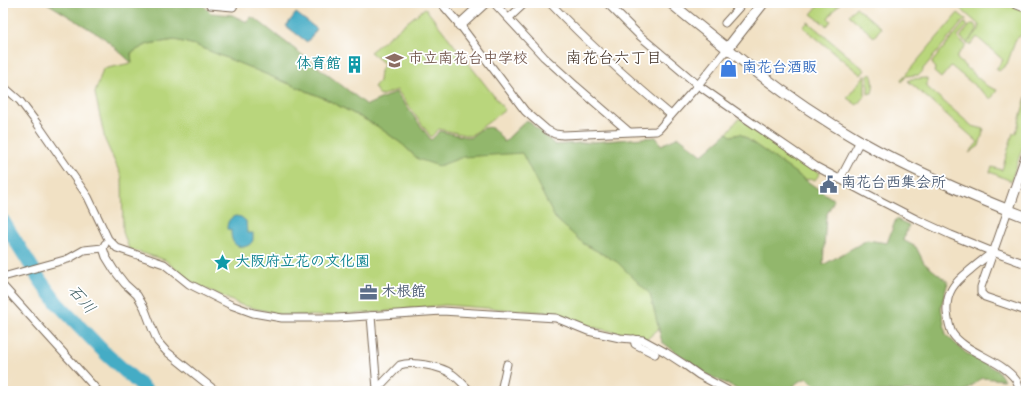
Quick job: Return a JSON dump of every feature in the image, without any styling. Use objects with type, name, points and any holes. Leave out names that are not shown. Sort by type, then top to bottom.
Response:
[{"type":"street","points":[[209,3],[210,5],[233,7],[235,3]]},
{"type":"street","points":[[441,3],[460,25],[525,111],[547,130],[555,134],[563,135],[628,131],[656,131],[698,85],[763,3]]},
{"type":"street","points":[[460,25],[484,3]]},
{"type":"street","points":[[494,3],[544,57],[628,131]]},
{"type":"street","points":[[509,18],[525,3]]},
{"type":"street","points":[[550,3],[573,28],[634,84],[671,115]]},
{"type":"street","points":[[607,3],[640,36],[698,85],[815,166],[916,219],[951,235],[1026,264]]},
{"type":"street","points":[[671,3],[696,25],[756,72],[819,116],[860,141],[926,175],[1026,217]]},
{"type":"street","points":[[725,23],[743,3]]},
{"type":"street","points":[[1016,3],[1026,8]]},
{"type":"street","points":[[3,86],[20,101],[78,182],[88,197],[108,239],[117,248],[164,264],[188,284],[231,305],[253,313],[282,318],[371,316],[442,311],[556,318],[588,332],[620,338],[643,340],[699,375],[729,391]]},
{"type":"street","points":[[840,179],[860,141]]},
{"type":"street","points":[[1026,158],[981,287],[981,293],[985,297],[1026,311]]},
{"type":"street","points":[[3,277],[68,259],[84,250],[102,248],[108,239]]},
{"type":"street","points":[[102,248],[114,270],[125,284],[137,294],[144,307],[158,342],[178,361],[217,391]]},
{"type":"street","points":[[993,252],[958,280],[950,291],[947,305],[950,327],[952,333],[969,348],[997,363],[1010,373],[1016,380],[1020,391]]},
{"type":"street","points":[[3,286],[98,391]]},
{"type":"street","points":[[371,316],[377,390]]},
{"type":"street","points":[[634,339],[635,344],[655,354]]},
{"type":"street","points":[[377,390],[400,365],[409,364],[427,365],[450,372],[470,391]]},
{"type":"street","points":[[501,391],[507,364]]},
{"type":"green space","points":[[47,3],[201,3],[211,13],[232,15],[247,22],[251,17],[257,20],[367,105],[396,92],[431,140],[440,131],[470,138],[482,129],[489,127],[496,131],[504,142],[527,120],[555,145],[656,137],[661,145],[679,137],[702,155],[727,133],[731,136],[740,134],[834,200],[826,216],[823,265],[867,240],[887,243],[896,219],[909,225],[903,240],[916,247],[924,263],[948,282],[941,307],[946,335],[966,353],[998,371],[1004,380],[982,378],[965,391],[822,391],[807,378],[798,382],[788,391],[741,391],[706,374],[662,342],[650,294],[617,262],[584,244],[555,218],[522,153],[463,157],[439,166],[418,159],[402,144],[377,126],[326,99],[195,45],[175,40],[148,44],[131,53],[132,63],[104,38]]},
{"type":"green space","points":[[821,3],[840,3],[828,18],[831,21],[827,26],[811,14]]},
{"type":"green space","points":[[954,3],[1008,3],[1026,12],[1026,32],[1016,39],[1007,64],[999,71],[996,69],[1003,60],[977,37],[970,46],[967,43],[979,30],[979,25]]},
{"type":"green space","points":[[856,7],[881,28],[874,37],[849,15]]},
{"type":"green space","points":[[425,8],[505,110],[470,136],[439,129],[431,137],[397,90],[380,96],[374,87],[379,81],[380,71],[385,64],[370,52]]},
{"type":"green space","points":[[958,13],[967,20],[963,21],[919,75],[906,76],[902,82],[901,80]]},
{"type":"green space","points":[[808,22],[865,70],[861,75],[803,27]]},
{"type":"green space","points":[[964,23],[966,23],[967,26],[958,36],[958,39],[966,45],[957,56],[957,59],[987,86],[997,90],[991,99],[951,66],[941,78],[934,72],[935,69],[932,62]]},
{"type":"green space","points":[[971,24],[974,24],[977,31],[967,43],[961,38],[961,36]]},
{"type":"green space","name":"大阪府立花の文化園","points":[[175,40],[196,45],[326,99],[377,126],[402,144],[418,159],[504,142],[527,120],[555,145],[648,138],[662,326],[647,339],[591,327],[555,313],[445,305],[326,316],[282,315],[241,305],[189,281],[165,260],[129,249],[123,232],[122,178],[105,140],[95,93],[103,69],[131,63],[131,53],[148,44]]},
{"type":"green space","points":[[870,73],[873,80],[873,88],[872,93],[868,94],[868,75]]},
{"type":"green space","points":[[865,75],[865,95],[857,105],[847,98]]},
{"type":"green space","points":[[927,78],[927,87],[972,126],[984,129],[979,146],[969,153],[978,142],[908,81],[911,79]]},
{"type":"green space","points":[[1026,97],[1026,138],[1011,181],[990,172],[992,167],[1002,170],[1013,133],[1016,133]]},
{"type":"green space","points":[[739,118],[820,173],[815,180],[804,179],[740,134],[731,136],[727,133]]},
{"type":"water","points":[[296,13],[317,29],[307,42],[286,26]]},
{"type":"water","points":[[236,216],[241,217],[246,221],[247,233],[253,233],[253,240],[249,245],[244,247],[238,246],[234,243],[232,240],[231,230],[227,229],[229,221]]},
{"type":"waterway","name":"石川","points":[[3,221],[40,280],[57,303],[106,354],[147,391]]},
{"type":"place","name":"市立南花台中学校","points":[[395,60]]},
{"type":"place","name":"体育館","points":[[354,65]]},
{"type":"place","name":"南花台酒販","points":[[729,69]]},
{"type":"place","name":"南花台西集会所","points":[[828,184]]},
{"type":"place","name":"大阪府立花の文化園","points":[[222,263]]},
{"type":"place","name":"木根館","points":[[368,293]]},
{"type":"district","name":"南花台六丁目","points":[[614,60]]}]
